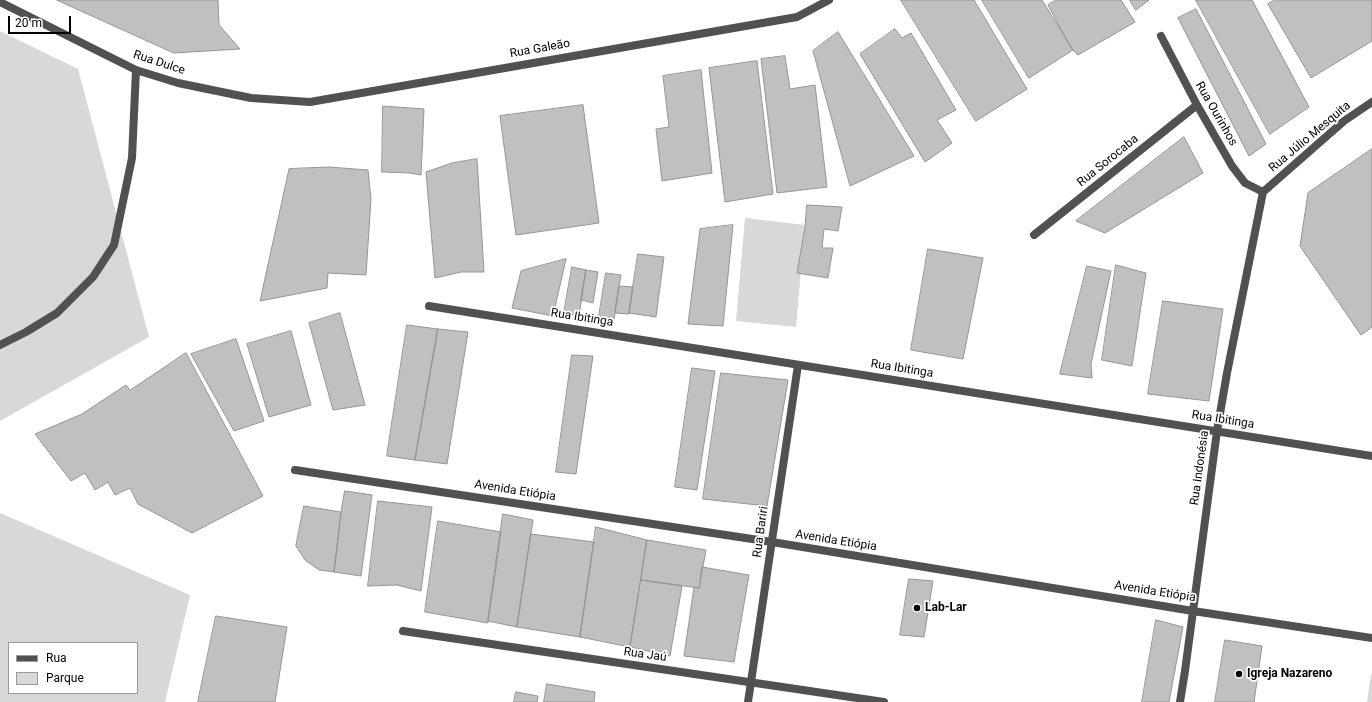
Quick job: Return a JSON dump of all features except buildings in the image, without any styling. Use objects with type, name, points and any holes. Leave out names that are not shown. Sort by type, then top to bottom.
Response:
[{"type":"street","name":"Rua Galeão","points":[[251,98],[310,102],[797,16],[829,0]]},
{"type":"street","name":"Rua Dulce","points":[[0,2],[136,70],[178,83],[251,98]]},
{"type":"street","name":"Rua Ourinhos","points":[[1161,36],[1197,105],[1232,166],[1245,183],[1264,192]]},
{"type":"street","points":[[0,345],[26,332],[57,313],[93,277],[114,244],[132,158],[136,70]]},
{"type":"street","name":"Rua Júlio Mesquita","points":[[1264,192],[1344,122],[1372,102]]},
{"type":"street","name":"Rua Sorocaba","points":[[1034,236],[1197,105]]},
{"type":"street","name":"Rua Indonésia","points":[[1180,702],[1217,431],[1227,373],[1264,192]]},
{"type":"street","name":"Rua Ibitinga","points":[[429,306],[1372,456]]},
{"type":"street","name":"Rua Bariri","points":[[748,702],[798,365]]},
{"type":"street","name":"Avenida Etiópia","points":[[295,470],[772,542],[1193,611],[1372,638]]},
{"type":"street","name":"Rua Jaú","points":[[403,631],[884,702]]},
{"type":"green space","points":[[0,31],[78,69],[149,337],[0,421]]},
{"type":"green space","points":[[745,218],[805,225],[796,327],[736,321]]},
{"type":"green space","points":[[0,513],[190,595],[165,702],[0,702]]},
{"type":"green space","points":[[1371,674],[1372,702],[1367,702]]},
{"type":"place","name":"Lab-Lar","points":[[917,608]]},
{"type":"place","name":"Igreja Nazareno","points":[[1239,674]]}]
